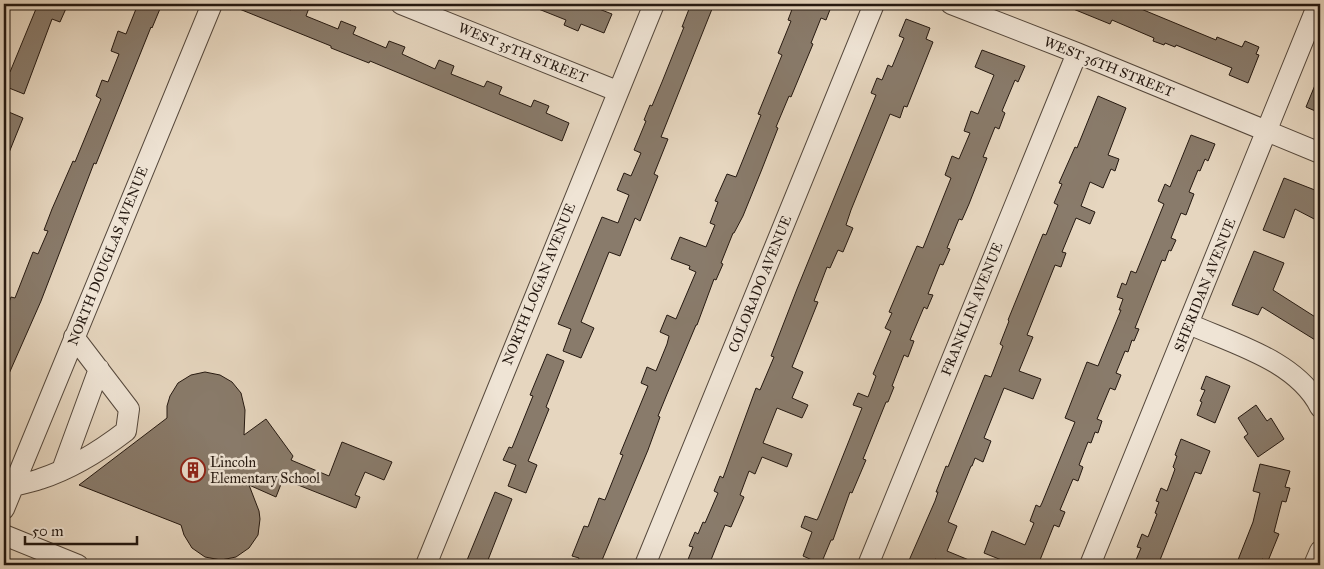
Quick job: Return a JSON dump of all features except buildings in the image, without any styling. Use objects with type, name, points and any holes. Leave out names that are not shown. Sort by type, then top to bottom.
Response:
[{"type":"street","name":"NORTH DOUGLAS AVENUE","points":[[4,509],[212,4]]},
{"type":"street","name":"WEST 35TH STREET","points":[[401,4],[617,91]]},
{"type":"street","name":"NORTH LOGAN AVENUE","points":[[426,565],[617,91],[654,4]]},
{"type":"street","name":"COLORADO AVENUE","points":[[646,565],[874,4]]},
{"type":"street","name":"WEST 36TH STREET","points":[[951,4],[1077,53],[1320,154]]},
{"type":"street","name":"SHERIDAN AVENUE","points":[[1090,565],[1318,4]]},
{"type":"street","name":"FRANKLIN AVENUE","points":[[868,565],[1077,53]]},
{"type":"street","points":[[1189,324],[1280,364],[1307,387],[1320,407]]},
{"type":"street","points":[[13,486],[40,480],[62,470],[102,450],[126,431],[129,409],[74,337]]},
{"type":"street","points":[[62,470],[99,369]]},
{"type":"street","points":[[4,535],[78,565]]},
{"type":"street","points":[[1314,565],[1320,550]]},
{"type":"place","name":"Lincoln Elementary School","points":[[193,470]]}]
